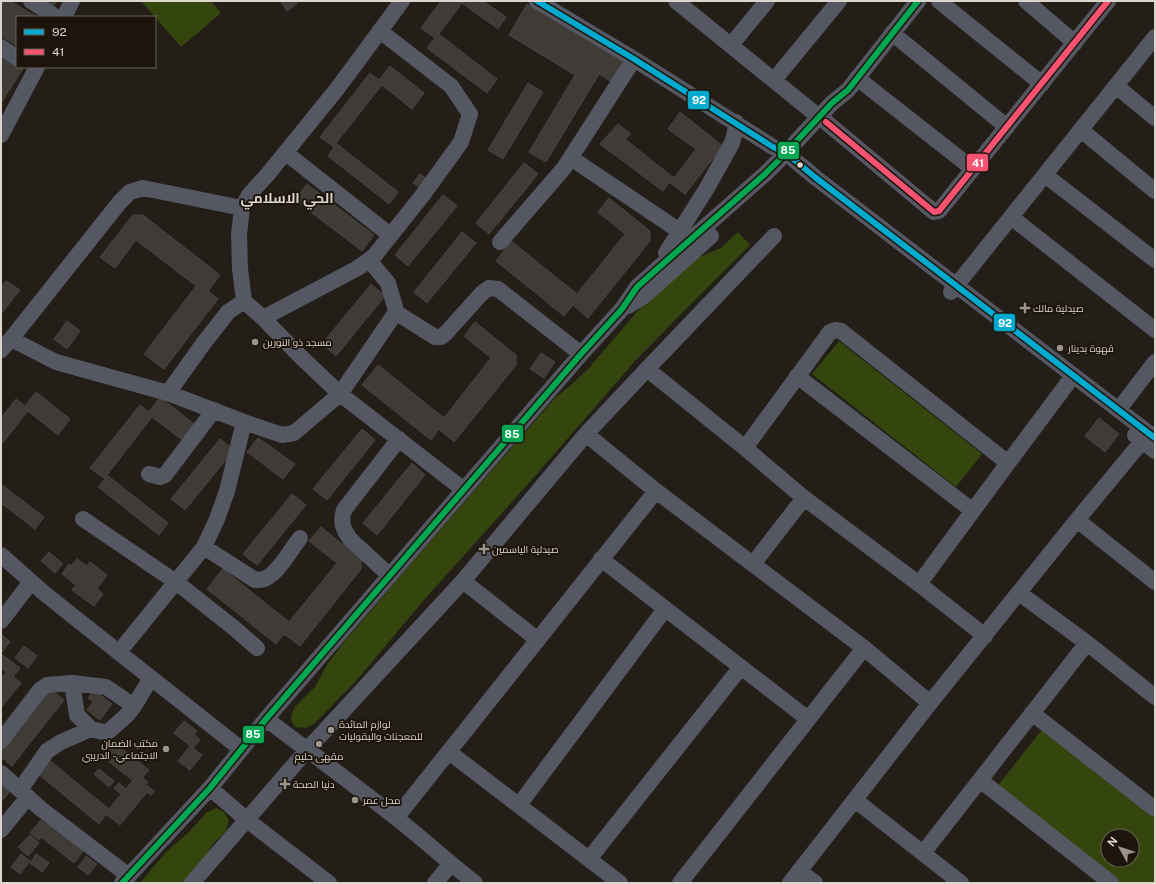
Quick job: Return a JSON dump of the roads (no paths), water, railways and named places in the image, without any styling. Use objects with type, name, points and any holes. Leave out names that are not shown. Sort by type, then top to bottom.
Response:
[{"type":"street","points":[[31,1],[54,16]]},
{"type":"street","points":[[64,16],[72,1]]},
{"type":"street","points":[[402,1],[337,89],[286,153],[249,195],[242,208],[239,235],[240,269],[244,301],[340,394],[464,490]]},
{"type":"street","points":[[537,1],[736,122],[784,157],[953,289],[1067,384],[1150,441]]},
{"type":"street","points":[[731,45],[767,1]]},
{"type":"street","points":[[774,80],[839,1]]},
{"type":"street","points":[[1,773],[126,880],[210,788],[266,719],[581,354],[622,309],[637,287],[716,218],[838,107],[852,84],[918,1]]},
{"type":"street","points":[[939,1],[1042,84]]},
{"type":"street","points":[[1026,1],[1075,43]]},
{"type":"street","points":[[684,4],[731,45],[934,212],[939,211],[1108,1]]},
{"type":"street","points":[[263,318],[356,269],[375,255],[422,196],[461,142],[470,114],[451,86],[380,31]]},
{"type":"street","points":[[892,33],[1006,128]]},
{"type":"street","points":[[953,289],[1080,130],[1153,42]]},
{"type":"street","points":[[1,47],[16,57]]},
{"type":"street","points":[[500,242],[564,168],[634,59]]},
{"type":"street","points":[[1,135],[34,68]]},
{"type":"street","points":[[852,84],[973,169]]},
{"type":"street","points":[[1116,86],[1155,118]]},
{"type":"street","points":[[656,270],[681,232],[732,143],[736,122]]},
{"type":"street","points":[[1080,130],[1155,191]]},
{"type":"street","points":[[286,153],[390,235]]},
{"type":"street","points":[[622,309],[644,296],[767,186],[784,157]]},
{"type":"street","points":[[571,158],[681,232]]},
{"type":"street","points":[[1045,175],[1155,260]]},
{"type":"street","points":[[242,208],[143,188],[130,192],[119,203],[6,345],[56,362],[168,393],[244,422],[282,434],[294,432],[340,394],[392,317],[397,314]]},
{"type":"street","points":[[1011,217],[1155,330]]},
{"type":"street","points":[[193,882],[307,750],[463,581],[586,434],[647,368],[774,236]]},
{"type":"street","points":[[369,260],[388,283],[397,314],[435,336],[441,337],[446,333],[482,293],[489,288],[498,289],[581,354]]},
{"type":"street","points":[[953,289],[1119,409],[1150,441]]},
{"type":"street","points":[[168,393],[202,344],[228,312],[244,301]]},
{"type":"street","points":[[745,448],[830,332],[834,330],[841,332],[1008,463]]},
{"type":"street","points":[[1119,409],[1155,362]]},
{"type":"street","points":[[647,368],[804,498],[919,584],[985,636]]},
{"type":"street","points":[[797,376],[973,511]]},
{"type":"street","points":[[919,584],[1067,384]]},
{"type":"street","points":[[149,474],[160,477],[165,476],[214,410]]},
{"type":"street","points":[[119,652],[204,547],[217,519],[226,491],[244,422]]},
{"type":"street","points":[[586,434],[656,491],[864,648],[930,703]]},
{"type":"street","points":[[390,576],[350,539],[345,532],[342,517],[344,510],[399,439]]},
{"type":"street","points":[[815,883],[795,877],[930,703],[1077,520],[1150,441]]},
{"type":"street","points":[[396,818],[656,491]]},
{"type":"street","points":[[753,564],[804,498]]},
{"type":"street","points":[[83,519],[176,582],[257,648]]},
{"type":"street","points":[[1077,520],[1155,582]]},
{"type":"street","points":[[204,547],[255,580],[261,580],[268,577],[275,571],[300,538]]},
{"type":"street","points":[[1,555],[74,617],[241,749]]},
{"type":"street","points":[[601,559],[808,720]]},
{"type":"street","points":[[463,581],[538,640]]},
{"type":"street","points":[[1,621],[31,582]]},
{"type":"street","points":[[1019,593],[1155,697]]},
{"type":"street","points":[[519,805],[665,609]]},
{"type":"street","points":[[923,853],[1087,644]]},
{"type":"street","points":[[680,883],[864,648]]},
{"type":"street","points":[[589,859],[740,667]]},
{"type":"street","points":[[72,683],[77,715],[91,729],[103,732],[109,731],[127,715],[151,678]]},
{"type":"street","points":[[1,741],[40,690],[47,685],[72,683],[106,687],[134,706]]},
{"type":"street","points":[[1032,713],[1155,809]]},
{"type":"street","points":[[266,719],[396,818],[475,883]]},
{"type":"street","points":[[1,830],[24,794],[47,750],[91,729]]},
{"type":"street","points":[[449,752],[620,883]]},
{"type":"street","points":[[980,780],[1111,883]]},
{"type":"street","points":[[210,788],[246,820],[329,883]]},
{"type":"street","points":[[855,800],[961,883]]},
{"type":"street","points":[[435,883],[451,864]]},
{"type":"place","name":"صيدلية مالك","points":[[1025,308]]},
{"type":"place","name":"مسجد ذو النورين","points":[[255,342]]},
{"type":"place","name":"قهوة بدينار","points":[[1060,348]]},
{"type":"place","name":"صيدلية الياسمين","points":[[484,549]]},
{"type":"place","name":"لوازم المائدة للمعجنات والبقوليات","points":[[331,730]]},
{"type":"place","name":"مقهى حليم","points":[[319,744]]},
{"type":"place","name":"مكتب الضمان الاجتماعي - الدريبي","points":[[166,749]]},
{"type":"place","name":"دنيا الصحة","points":[[285,784]]},
{"type":"place","name":"محل عمر","points":[[355,800]]},
{"type":"district","name":"الحي الاسلامي","points":[[287,198]]}]
